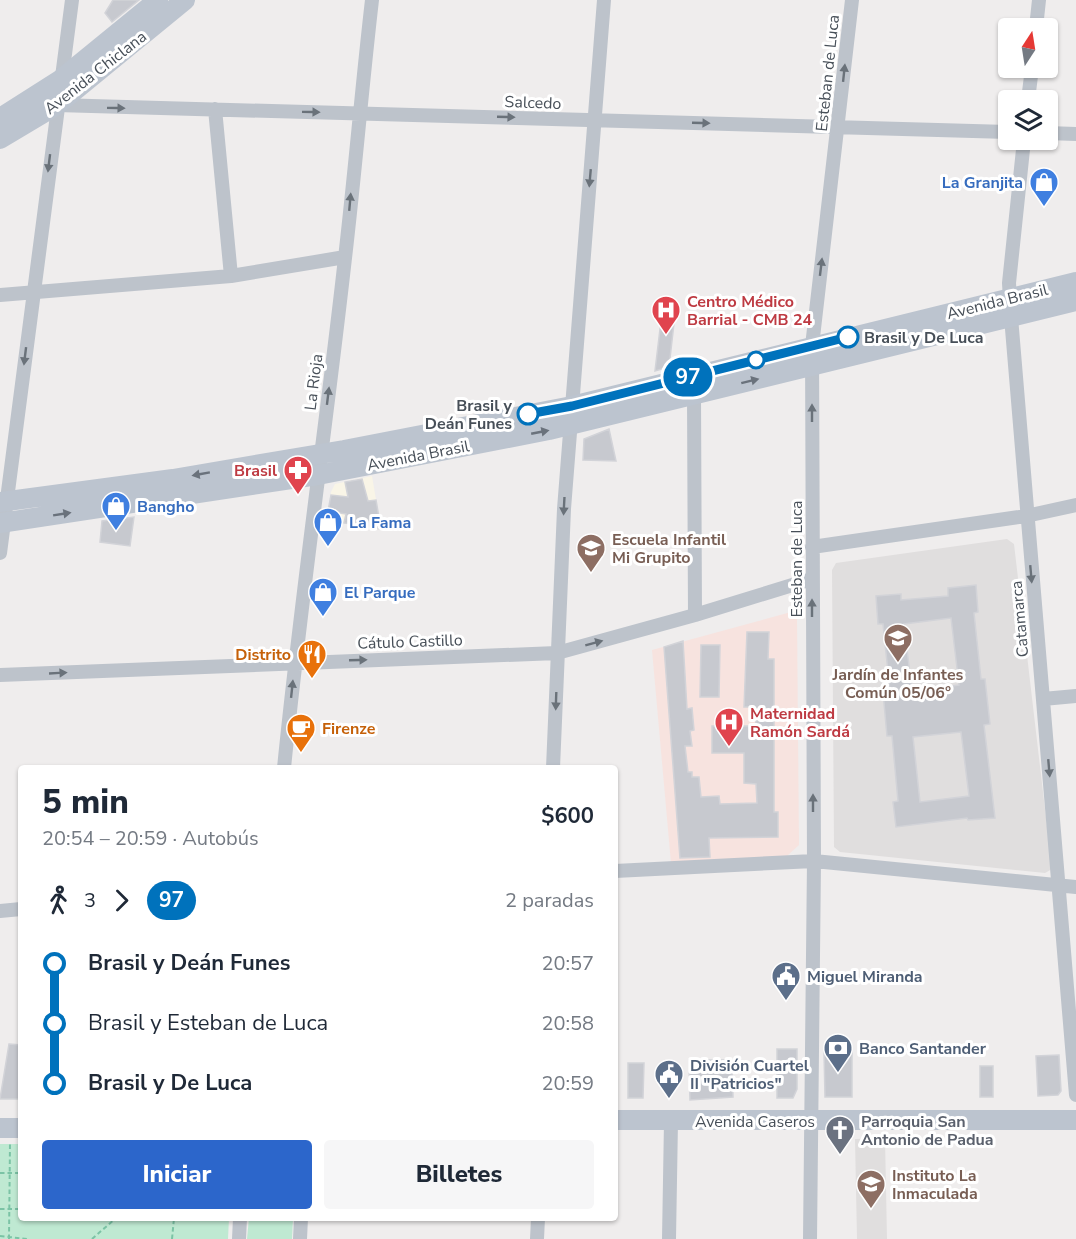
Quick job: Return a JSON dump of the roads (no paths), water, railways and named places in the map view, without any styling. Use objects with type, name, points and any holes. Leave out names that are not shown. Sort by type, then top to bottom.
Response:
[{"type":"main road","name":"Avenida Chiclana","points":[[5,113],[60,80],[158,0]]},
{"type":"main road","name":"Avenida Chiclana","points":[[0,139],[57,105],[185,0]]},
{"type":"main road","name":"Avenida Brasil","points":[[2,523],[318,475],[571,416],[1010,308],[1076,282]]},
{"type":"main road","name":"Avenida Brasil","points":[[1010,308],[1076,302]]},
{"type":"main road","name":"Avenida Brasil","points":[[3,502],[173,479],[694,396],[812,355]]},
{"type":"main road","name":"Avenida Caseros","points":[[618,1120],[1076,1120]]},
{"type":"street","points":[[0,553],[3,502],[72,0]]},
{"type":"street","name":"La Rioja","points":[[284,765],[345,257],[358,113],[372,0]]},
{"type":"street","points":[[553,765],[557,653],[571,416],[604,0]]},
{"type":"street","name":"Esteban de Luca","points":[[810,1239],[814,861],[812,355],[852,0]]},
{"type":"street","points":[[1037,18],[1039,0]]},
{"type":"street","name":"Salcedo","points":[[57,105],[998,132]]},
{"type":"street","points":[[215,109],[231,276]]},
{"type":"street","points":[[1058,133],[1076,134]]},
{"type":"street","name":"Catamarca","points":[[1023,150],[1009,283],[1010,308],[1076,1095]]},
{"type":"street","points":[[0,294],[231,276],[345,257]]},
{"type":"street","points":[[694,396],[695,615]]},
{"type":"street","points":[[812,547],[1026,516],[1076,505]]},
{"type":"street","name":"Cátulo Castillo","points":[[0,675],[557,653],[695,615],[812,579]]},
{"type":"street","points":[[1043,699],[1076,696]]},
{"type":"street","points":[[618,871],[814,861],[1076,887]]},
{"type":"street","points":[[0,911],[18,909]]},
{"type":"street","points":[[669,1239],[671,1121]]},
{"type":"street","points":[[238,1239],[240,1221]]},
{"type":"street","points":[[300,1239],[301,1221]]},
{"type":"street","points":[[537,1239],[538,1221]]},
{"type":"place","name":"La Granjita","points":[[1044,208]]},
{"type":"place","name":"Centro Médico Barrial - CMB 24","points":[[666,336]]},
{"type":"place","name":"Brasil y De Luca","points":[[848,337]]},
{"type":"place","name":"Brasil y Deán Funes","points":[[528,414]]},
{"type":"place","name":"Brasil","points":[[298,496]]},
{"type":"place","name":"Bangho","points":[[116,532]]},
{"type":"place","name":"La Fama","points":[[328,548]]},
{"type":"place","name":"Escuela Infantil Mi Grupito","points":[[591,574]]},
{"type":"place","name":"El Parque","points":[[323,618]]},
{"type":"place","name":"Jardín de Infantes Común 05/06°","points":[[898,664]]},
{"type":"place","name":"Distrito","points":[[312,680]]},
{"type":"place","name":"Maternidad Ramón Sardá","points":[[729,748]]},
{"type":"place","name":"Firenze","points":[[301,754]]},
{"type":"place","name":"Miguel Miranda","points":[[786,1002]]},
{"type":"place","name":"Banco Santander","points":[[838,1074]]},
{"type":"place","name":"División Cuartel II \"Patricios\"","points":[[669,1100]]},
{"type":"place","name":"Parroquia San Antonio de Padua","points":[[840,1156]]},
{"type":"place","name":"Instituto La Inmaculada","points":[[871,1210]]}]
